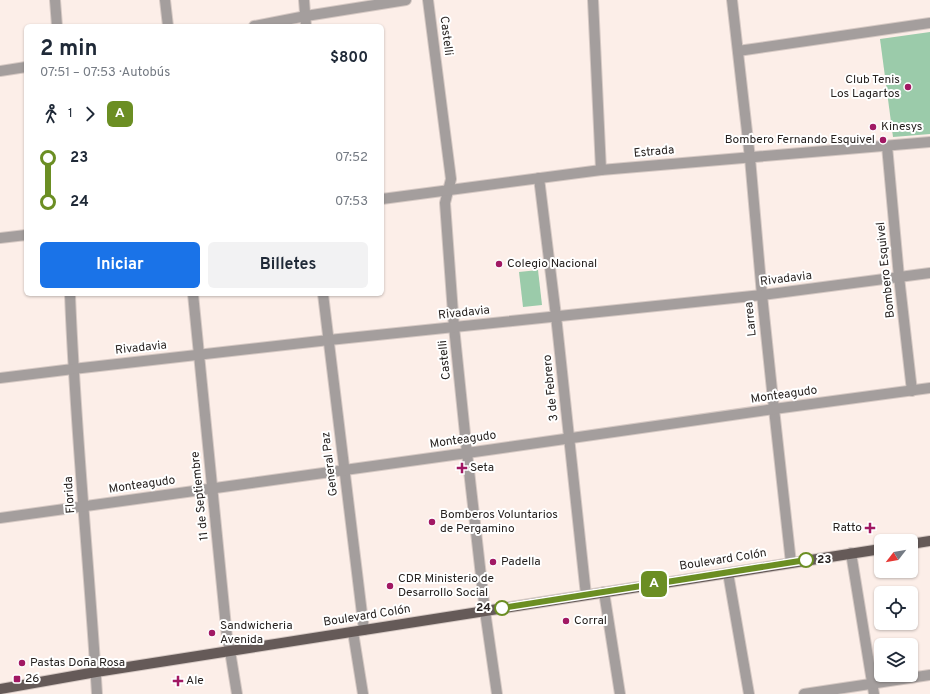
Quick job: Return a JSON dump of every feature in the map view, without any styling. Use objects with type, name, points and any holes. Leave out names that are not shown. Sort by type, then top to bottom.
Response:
[{"type":"main road","points":[[918,543],[930,541]]},
{"type":"main road","name":"Boulevard Colón","points":[[0,689],[96,672],[874,549]]},
{"type":"street","points":[[56,0],[57,24]]},
{"type":"street","points":[[165,0],[168,24]]},
{"type":"street","points":[[304,0],[306,21]]},
{"type":"street","points":[[275,24],[306,21],[406,0]]},
{"type":"street","name":"Castelli","points":[[428,0],[451,179],[445,203],[454,327],[485,611],[496,694]]},
{"type":"street","points":[[593,0],[601,170]]},
{"type":"street","name":"Larrea","points":[[732,0],[750,158],[762,295],[791,563]]},
{"type":"street","points":[[738,51],[930,23]]},
{"type":"street","points":[[0,71],[24,67]]},
{"type":"street","name":"Estrada","points":[[384,199],[601,170],[930,142]]},
{"type":"street","name":"Bombero Esquivel","points":[[887,146],[899,277],[912,391]]},
{"type":"street","name":"3 de Febrero","points":[[539,178],[556,316],[586,595]]},
{"type":"street","points":[[0,238],[24,235]]},
{"type":"street","name":"Rivadavia","points":[[0,378],[199,354],[762,295],[930,273]]},
{"type":"street","name":"Florida","points":[[70,296],[73,368],[97,694]]},
{"type":"street","name":"11 de Septiembre","points":[[193,296],[227,637],[237,694]]},
{"type":"street","name":"General Paz","points":[[323,296],[364,630]]},
{"type":"street","name":"Monteagudo","points":[[0,518],[930,388]]},
{"type":"street","points":[[850,553],[874,689]]},
{"type":"street","points":[[728,573],[749,694]]},
{"type":"street","points":[[604,592],[620,694]]},
{"type":"street","points":[[353,632],[363,694]]},
{"type":"street","points":[[804,694],[874,689],[930,675]]},
{"type":"green space","name":"Club Tenis Los Lagartos","points":[[930,32],[930,134],[893,137],[880,39]]},
{"type":"green space","points":[[538,270],[542,305],[523,307],[519,272]]},
{"type":"bus line","name":"A","points":[[502,608],[806,560]]},
{"type":"place","name":"Club Tenis Los Lagartos","points":[[908,87]]},
{"type":"place","name":"Kinesys","points":[[873,127]]},
{"type":"place","name":"Bombero Fernando Esquivel","points":[[883,140]]},
{"type":"place","name":"Colegio Nacional","points":[[499,264]]},
{"type":"place","name":"Seta","points":[[462,468]]},
{"type":"place","name":"Bomberos Voluntarios de Pergamino","points":[[432,522]]},
{"type":"place","name":"Ratto","points":[[870,528]]},
{"type":"place","name":"23","points":[[806,560]]},
{"type":"place","name":"Padella","points":[[493,562]]},
{"type":"place","name":"CDR Ministerio de Desarrollo Social","points":[[390,586]]},
{"type":"place","name":"24","points":[[502,608]]},
{"type":"place","name":"Corral","points":[[566,621]]},
{"type":"place","name":"Sandwicheria Avenida","points":[[212,633]]},
{"type":"place","name":"Pastas Doña Rosa","points":[[22,663]]},
{"type":"place","name":"26","points":[[17,679]]},
{"type":"place","name":"Ale","points":[[178,681]]}]
